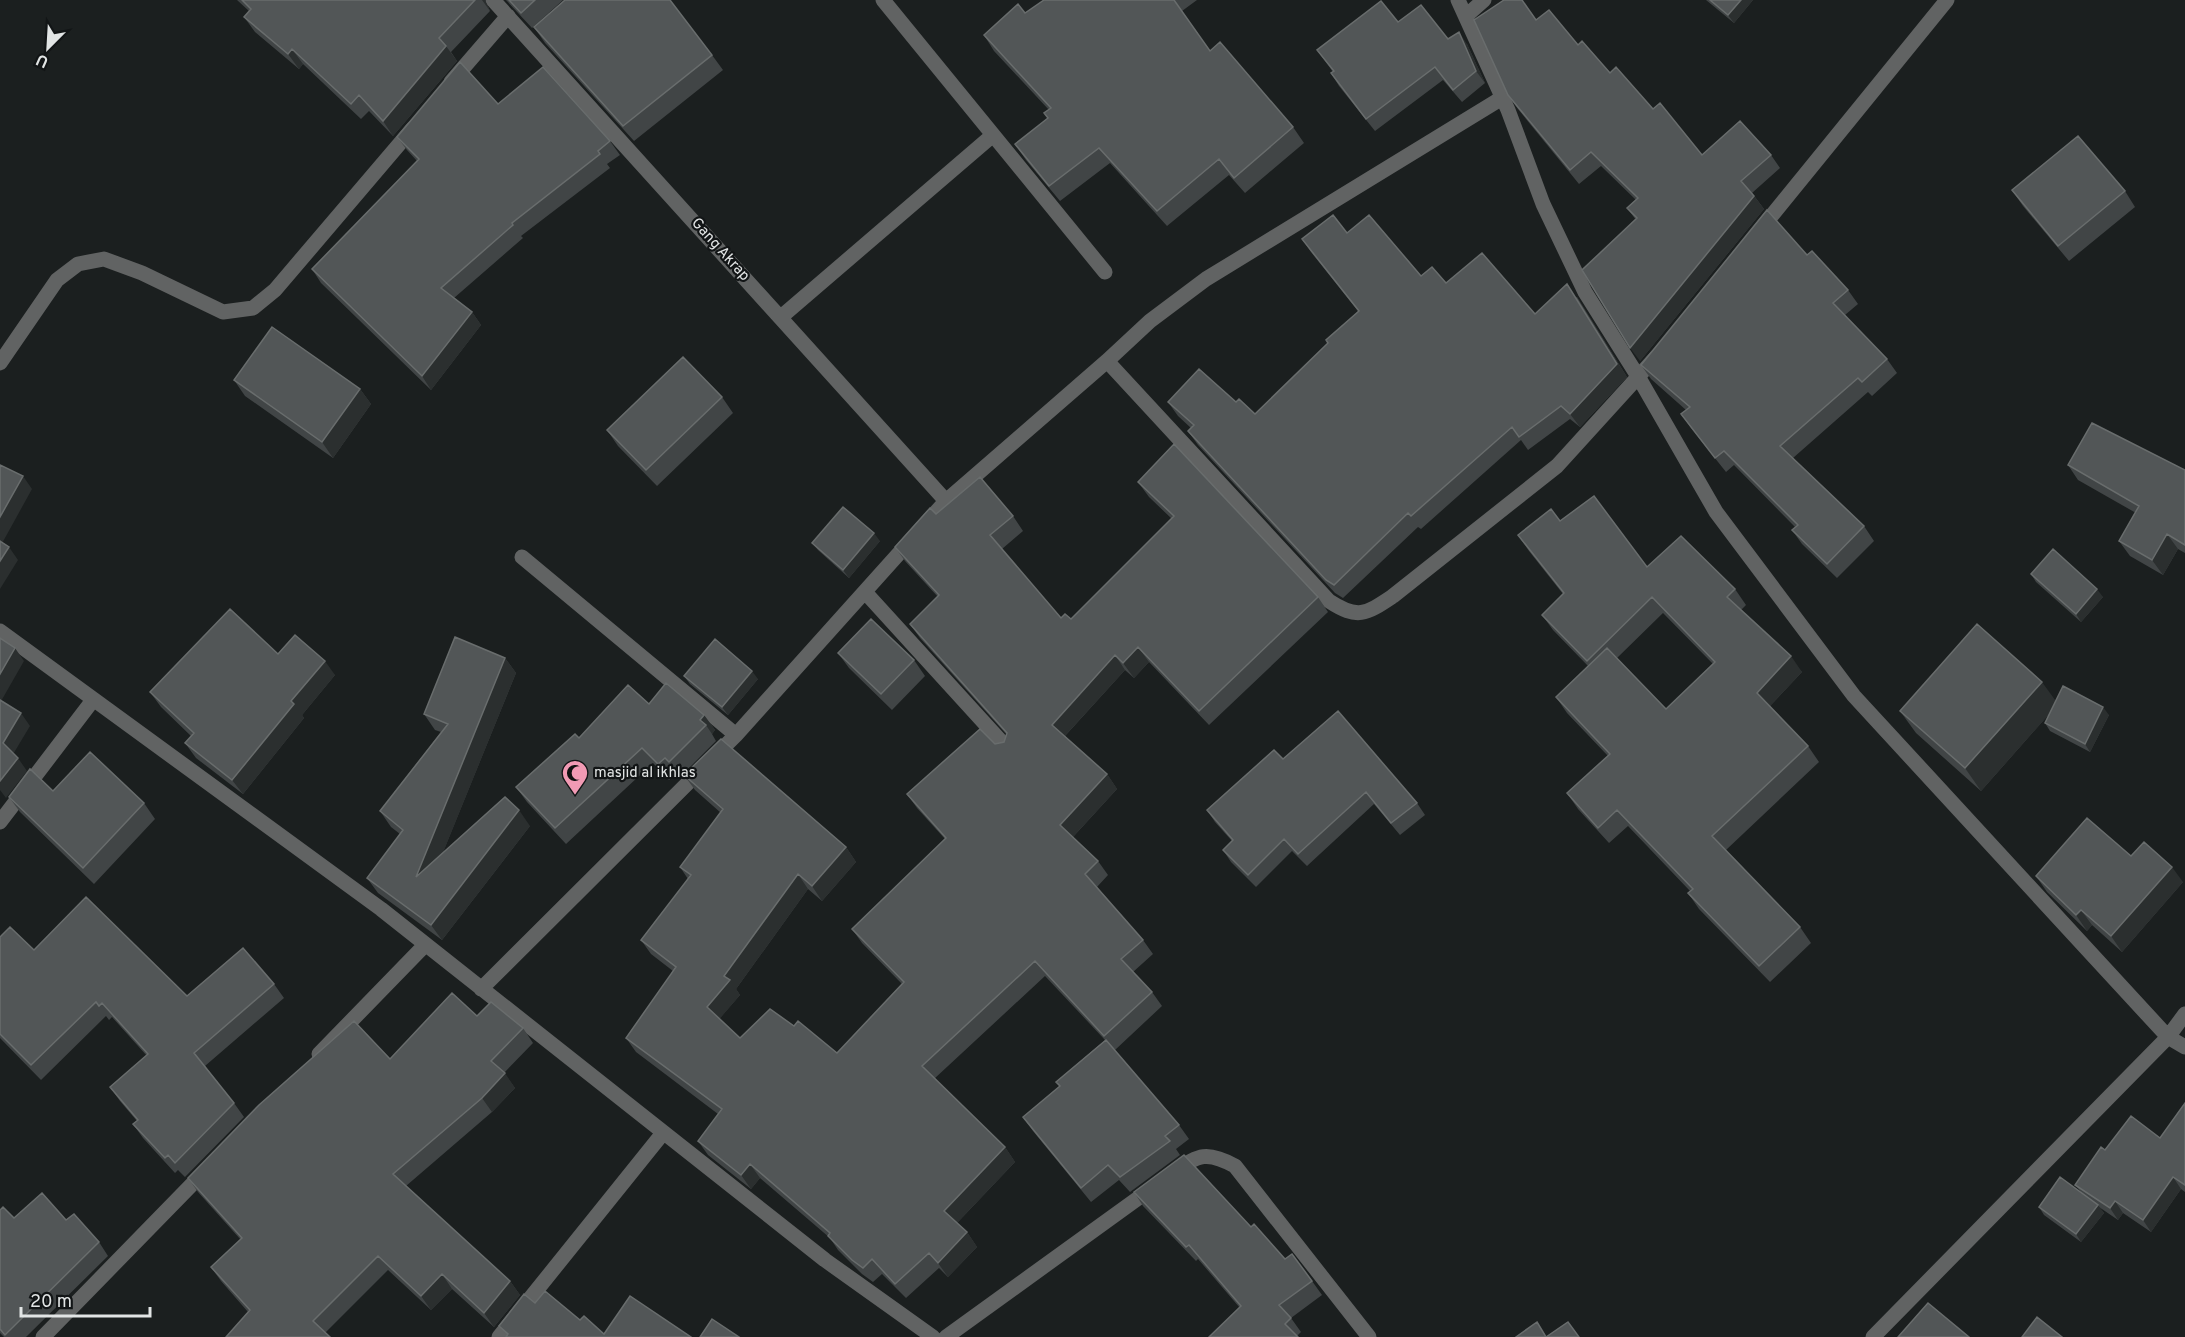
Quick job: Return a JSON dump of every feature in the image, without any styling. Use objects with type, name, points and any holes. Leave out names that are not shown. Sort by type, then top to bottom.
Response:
[{"type":"street","name":"Gang Akrap","points":[[494,0],[508,16],[536,37],[780,317],[946,501]]},
{"type":"street","points":[[883,0],[1105,272]]},
{"type":"street","points":[[1458,0],[1502,98],[1543,204],[1581,282],[1716,512],[1854,696],[2168,1036],[2185,1047]]},
{"type":"street","points":[[1466,16],[1484,0]]},
{"type":"street","points":[[1752,240],[1947,0]]},
{"type":"street","points":[[438,98],[508,16]]},
{"type":"street","points":[[481,989],[736,735],[946,501],[1150,321],[1206,279],[1502,98]]},
{"type":"street","points":[[0,363],[57,280],[78,264],[104,259],[141,273],[223,312],[253,308],[275,290],[423,116]]},
{"type":"street","points":[[780,317],[993,135]]},
{"type":"street","points":[[1107,361],[1329,601],[1347,612],[1359,614],[1372,610],[1393,596],[1557,466],[1639,378],[1669,341]]},
{"type":"street","points":[[522,557],[736,735]]},
{"type":"street","points":[[865,592],[1008,749]]},
{"type":"street","points":[[0,632],[381,909],[825,1260],[933,1337]]},
{"type":"street","points":[[0,822],[93,700]]},
{"type":"street","points":[[309,1064],[425,945]]},
{"type":"street","points":[[1873,1337],[2168,1036],[2185,1014]]},
{"type":"street","points":[[499,1337],[663,1133]]},
{"type":"street","points":[[946,1337],[1190,1160],[1208,1155],[1219,1157],[1235,1166],[1363,1334]]},
{"type":"street","points":[[43,1337],[218,1158]]},
{"type":"building","points":[[242,0],[475,0],[439,38],[446,46],[383,121],[359,95],[351,104],[292,49],[288,54],[244,17],[251,9]]},
{"type":"building","points":[[509,0],[535,0],[521,13]]},
{"type":"building","points":[[565,0],[670,0],[712,55],[623,126],[534,27]]},
{"type":"building","points":[[1044,0],[1174,0],[1210,51],[1220,42],[1293,127],[1234,178],[1219,159],[1157,211],[1099,148],[1049,186],[1015,144],[1048,118],[1044,113],[1051,108],[984,35],[1018,4],[1025,13]]},
{"type":"building","points":[[1504,0],[1522,0],[1536,20],[1549,10],[1578,45],[1582,41],[1610,73],[1616,67],[1653,109],[1660,103],[1702,155],[1740,121],[1771,155],[1741,181],[1754,196],[1630,348],[1582,270],[1637,218],[1627,208],[1638,198],[1591,152],[1570,170],[1508,95],[1474,20]]},
{"type":"building","points":[[1710,0],[1741,0],[1728,15]]},
{"type":"building","points":[[1381,1],[1398,22],[1421,5],[1448,39],[1459,32],[1476,71],[1453,90],[1435,67],[1366,119],[1331,73],[1334,71],[1317,50]]},
{"type":"building","points":[[460,62],[498,104],[543,67],[610,141],[598,151],[600,154],[512,223],[513,225],[441,288],[472,312],[422,376],[312,269],[419,159],[397,137]]},
{"type":"building","points":[[2078,136],[2125,191],[2058,246],[2012,190]]},
{"type":"building","points":[[1767,210],[1807,255],[1812,251],[1848,290],[1833,303],[1887,359],[1862,382],[1858,378],[1780,446],[1864,526],[1827,564],[1792,530],[1798,525],[1724,451],[1715,458],[1681,414],[1690,407],[1641,365]]},
{"type":"building","points":[[1333,215],[1347,233],[1369,215],[1421,276],[1432,267],[1446,283],[1482,253],[1535,314],[1567,284],[1617,364],[1570,414],[1561,406],[1519,437],[1512,427],[1411,516],[1408,513],[1334,585],[1326,580],[1188,431],[1194,425],[1168,402],[1199,369],[1236,402],[1239,399],[1255,414],[1328,343],[1326,340],[1359,311],[1302,239]]},
{"type":"building","points":[[272,327],[360,389],[322,442],[234,380]]},
{"type":"building","points":[[683,357],[722,397],[646,470],[607,430]]},
{"type":"building","points":[[2092,423],[2185,470],[2185,545],[2167,534],[2152,560],[2119,541],[2139,506],[2068,465]]},
{"type":"building","points":[[1174,444],[1318,597],[1199,711],[1138,647],[1123,663],[1115,655],[1052,725],[1107,774],[1060,825],[1098,861],[1085,874],[1143,940],[1121,959],[1152,992],[1104,1036],[1035,961],[922,1066],[1005,1147],[944,1211],[967,1232],[938,1263],[929,1253],[895,1284],[872,1259],[863,1268],[852,1260],[828,1236],[830,1233],[750,1164],[741,1175],[698,1141],[722,1109],[626,1038],[676,967],[641,940],[691,875],[680,867],[723,809],[684,775],[721,739],[846,847],[812,886],[798,874],[724,976],[730,980],[707,1007],[740,1038],[770,1009],[794,1026],[798,1021],[837,1053],[904,982],[852,929],[946,838],[907,794],[980,729],[995,744],[1004,742],[1007,733],[910,624],[939,595],[895,547],[930,508],[936,514],[980,477],[1013,516],[990,535],[1061,618],[1065,614],[1071,619],[1174,516],[1138,482]]},
{"type":"building","points":[[0,465],[23,476],[0,517]]},
{"type":"building","points":[[1594,496],[1647,567],[1681,536],[1735,589],[1727,597],[1791,656],[1757,693],[1808,746],[1712,836],[1800,927],[1759,966],[1688,893],[1693,889],[1617,810],[1598,828],[1567,793],[1610,754],[1556,697],[1607,648],[1666,709],[1715,662],[1652,597],[1587,661],[1542,615],[1564,593],[1518,535],[1551,509],[1560,521]]},
{"type":"building","points":[[843,507],[874,533],[843,570],[812,543]]},
{"type":"building","points":[[0,541],[9,547],[0,561]]},
{"type":"building","points":[[2053,549],[2097,589],[2076,614],[2031,574]]},
{"type":"building","points":[[230,609],[278,654],[295,635],[325,661],[291,701],[294,704],[232,780],[185,743],[194,733],[150,692]]},
{"type":"building","points":[[871,619],[914,660],[881,694],[838,653]]},
{"type":"building","points":[[1977,624],[2042,682],[1965,768],[1900,711]]},
{"type":"building","points":[[455,637],[505,658],[416,877],[505,797],[519,810],[431,925],[367,878],[403,830],[380,811],[448,724],[424,714]]},
{"type":"building","points":[[0,638],[15,648],[0,674]]},
{"type":"building","points":[[715,639],[752,671],[722,707],[684,676]]},
{"type":"building","points":[[666,683],[704,715],[700,720],[706,725],[669,762],[665,758],[658,764],[642,748],[555,828],[516,787],[575,734],[579,738],[628,685],[649,704]]},
{"type":"building","points":[[2063,686],[2103,707],[2085,744],[2045,723]]},
{"type":"building","points":[[0,700],[21,713],[3,743],[18,758],[0,781]]},
{"type":"building","points":[[1338,711],[1417,803],[1391,823],[1366,792],[1298,854],[1284,839],[1248,875],[1223,850],[1233,840],[1207,810],[1274,750],[1283,759]]},
{"type":"building","points":[[90,752],[144,803],[83,868],[9,797],[30,769],[53,791]]},
{"type":"building","points":[[2087,818],[2131,856],[2144,842],[2172,867],[2111,936],[2081,910],[2076,915],[2036,876]]},
{"type":"building","points":[[86,897],[187,996],[243,948],[274,984],[194,1053],[234,1103],[175,1163],[168,1155],[165,1158],[133,1124],[138,1120],[110,1087],[148,1054],[102,1003],[99,1006],[96,1002],[31,1065],[0,1034],[0,937],[10,927],[34,950]]},
{"type":"building","points":[[452,993],[477,1016],[491,1002],[523,1028],[491,1061],[505,1073],[482,1098],[393,1174],[510,1281],[484,1313],[442,1274],[421,1296],[378,1256],[313,1321],[330,1337],[226,1337],[250,1310],[211,1267],[242,1238],[188,1178],[259,1105],[354,1021],[390,1059]]},
{"type":"building","points":[[1106,1040],[1179,1125],[1165,1136],[1170,1141],[1120,1177],[1108,1165],[1081,1188],[1023,1117],[1060,1086],[1056,1082]]},
{"type":"building","points":[[2185,1103],[2185,1185],[2173,1177],[2143,1220],[2115,1201],[2110,1208],[2075,1185],[2101,1147],[2105,1150],[2131,1116],[2160,1138]]},
{"type":"building","points":[[1184,1155],[1251,1227],[1254,1224],[1285,1259],[1292,1254],[1312,1281],[1279,1305],[1291,1318],[1285,1324],[1298,1337],[1209,1337],[1241,1306],[1189,1245],[1186,1247],[1134,1192]]},
{"type":"building","points":[[2060,1177],[2098,1205],[2076,1234],[2039,1207]]},
{"type":"building","points":[[42,1193],[66,1220],[74,1214],[99,1242],[5,1335],[0,1329],[0,1210],[3,1207],[14,1218]]},
{"type":"building","points":[[545,1291],[580,1320],[584,1316],[604,1334],[630,1296],[691,1337],[506,1337],[508,1334],[499,1326],[524,1294],[535,1303]]},
{"type":"building","points":[[1928,1303],[1969,1337],[1898,1337]]},
{"type":"building","points":[[2037,1317],[2062,1337],[2022,1337]]},
{"type":"building","points":[[712,1319],[739,1337],[700,1337]]},
{"type":"building","points":[[1537,1322],[1546,1337],[1516,1337]]},
{"type":"building","points":[[1568,1322],[1579,1337],[1546,1337]]},
{"type":"place","name":"masjid al ikhlas","points":[[575,796]]}]
